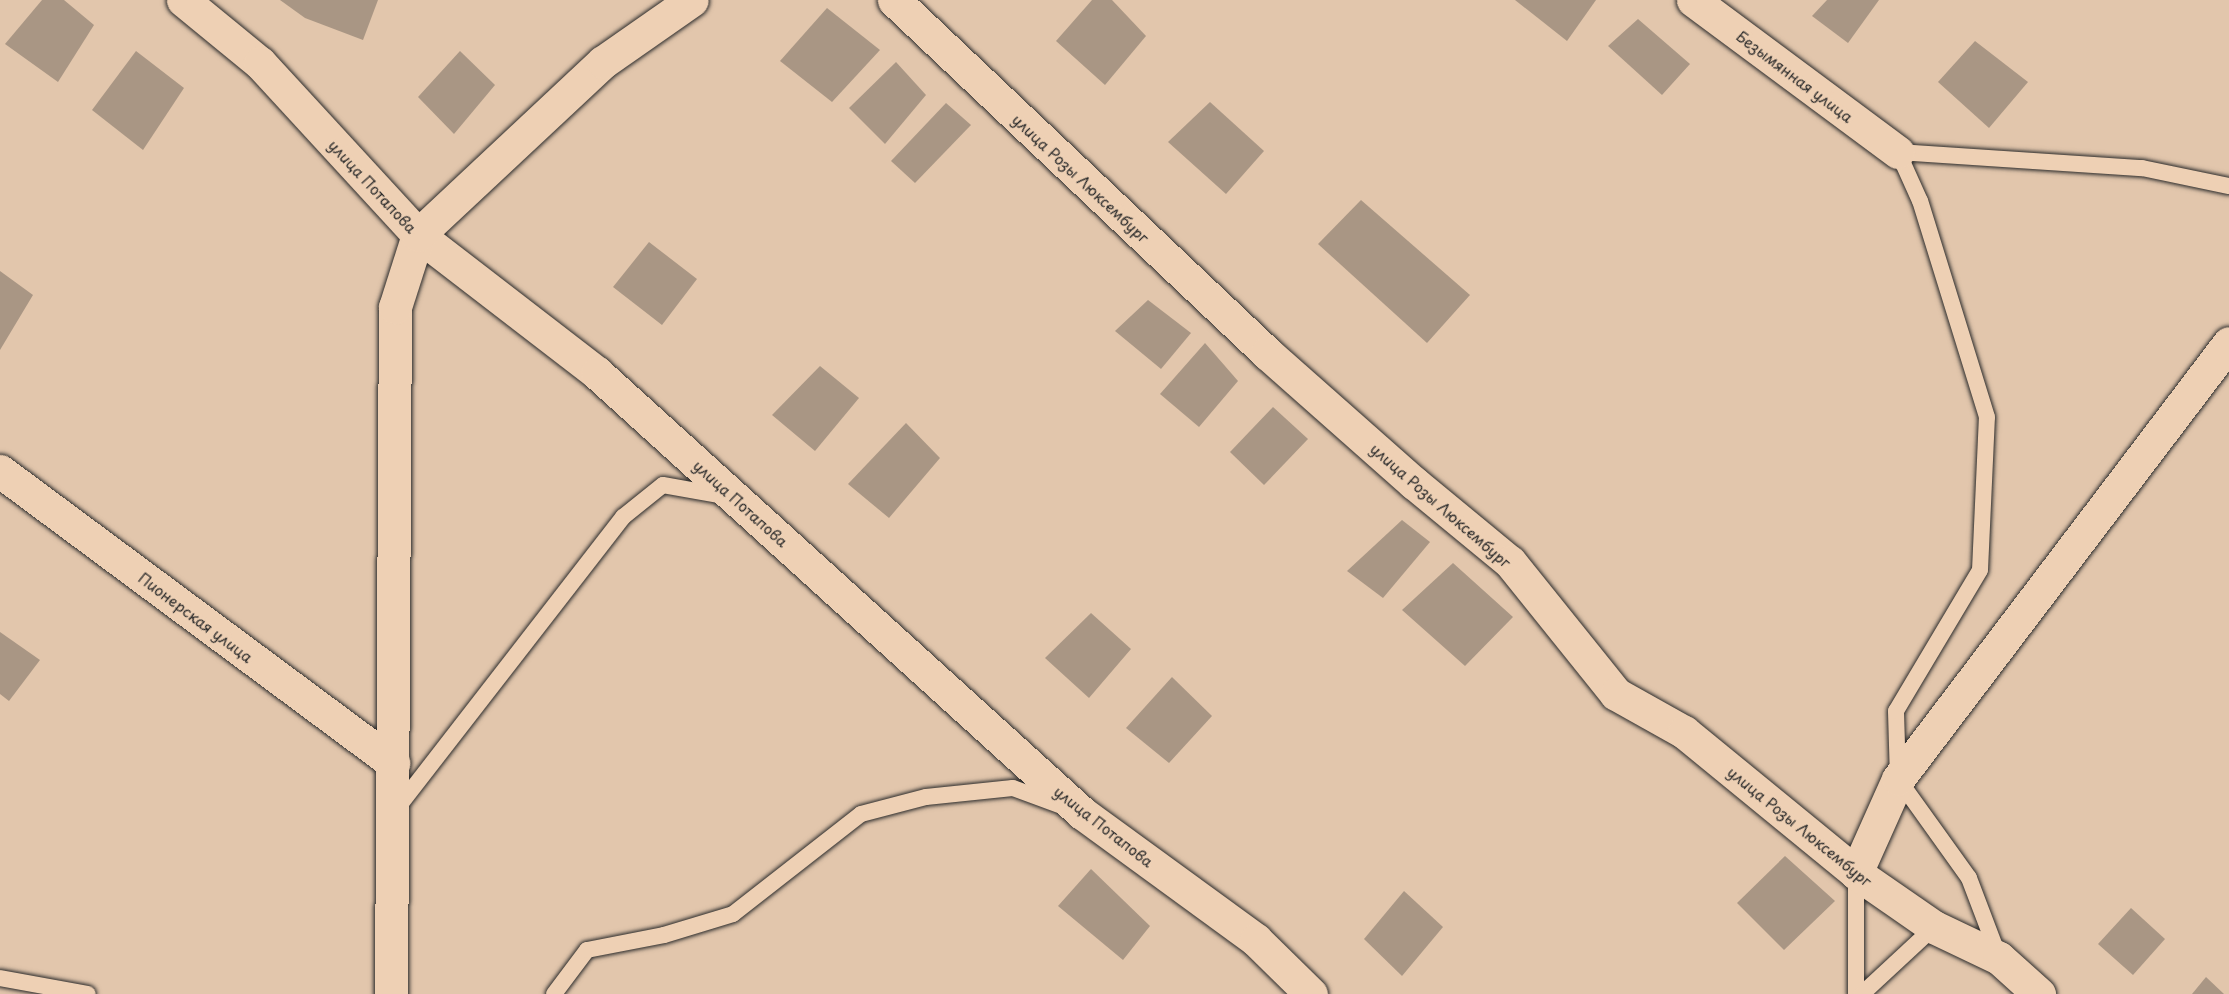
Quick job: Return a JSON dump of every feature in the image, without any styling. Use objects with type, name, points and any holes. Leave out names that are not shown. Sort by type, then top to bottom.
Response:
[{"type":"street","name":"улица Потапова","points":[[183,0],[260,63],[418,235],[597,373],[1082,813],[1256,940],[1311,994]]},
{"type":"street","points":[[391,994],[395,307],[418,235],[603,62],[692,0]]},
{"type":"street","name":"улица Розы Люксембург","points":[[894,0],[1267,353],[1414,483],[1510,562],[1616,694],[1684,732],[1856,873],[1934,927],[1999,958],[2039,994]]},
{"type":"street","name":"Безымянная улица","points":[[1693,0],[1898,152]]},
{"type":"street","points":[[1856,873],[1898,779],[2229,343]]},
{"type":"street","name":"Пионерская улица","points":[[0,471],[393,763]]},
{"type":"lane","points":[[1999,958],[1969,878],[1898,779],[1896,711],[1980,570],[1987,417],[1920,201],[1898,152],[2142,168],[2229,186]]},
{"type":"lane","points":[[392,816],[623,517],[663,484],[735,498]]},
{"type":"lane","points":[[554,994],[587,950],[664,935],[734,914],[861,814],[926,797],[1013,788],[1082,813]]},
{"type":"lane","points":[[1856,873],[1857,994]]},
{"type":"lane","points":[[1862,994],[1934,927]]},
{"type":"lane","points":[[0,978],[88,994]]},
{"type":"building","points":[[42,0],[64,0],[94,25],[58,82],[5,44]]},
{"type":"building","points":[[280,0],[378,0],[363,40],[305,18]]},
{"type":"building","points":[[1092,0],[1112,0],[1146,36],[1105,85],[1056,41]]},
{"type":"building","points":[[1515,0],[1596,0],[1567,41]]},
{"type":"building","points":[[1827,0],[1879,0],[1848,43],[1812,16]]},
{"type":"building","points":[[827,8],[880,50],[832,102],[780,61]]},
{"type":"building","points":[[1638,19],[1690,64],[1662,95],[1608,46]]},
{"type":"building","points":[[1975,41],[2028,82],[1989,128],[1938,82]]},
{"type":"building","points":[[136,51],[184,88],[143,150],[92,110]]},
{"type":"building","points":[[460,51],[495,85],[454,134],[418,97]]},
{"type":"building","points":[[896,62],[926,95],[885,144],[849,108]]},
{"type":"building","points":[[1210,102],[1264,151],[1226,194],[1168,142]]},
{"type":"building","points":[[946,103],[971,125],[915,183],[891,161]]},
{"type":"building","points":[[1361,200],[1470,295],[1427,343],[1318,244]]},
{"type":"building","points":[[649,242],[697,279],[662,325],[613,287]]},
{"type":"building","points":[[0,271],[33,295],[0,350]]},
{"type":"building","points":[[1148,300],[1191,333],[1161,369],[1115,331]]},
{"type":"building","points":[[1205,343],[1238,381],[1199,427],[1160,394]]},
{"type":"building","points":[[820,366],[859,398],[815,451],[772,415]]},
{"type":"building","points":[[1273,407],[1308,439],[1264,485],[1230,452]]},
{"type":"building","points":[[906,423],[940,458],[889,518],[848,484]]},
{"type":"building","points":[[1402,520],[1430,542],[1383,598],[1347,571]]},
{"type":"building","points":[[1453,563],[1513,617],[1465,666],[1402,610]]},
{"type":"building","points":[[1091,613],[1131,649],[1089,698],[1045,658]]},
{"type":"building","points":[[0,632],[40,660],[9,701],[0,694]]},
{"type":"building","points":[[1172,677],[1212,716],[1169,763],[1126,728]]},
{"type":"building","points":[[1785,856],[1835,901],[1784,950],[1737,903]]},
{"type":"building","points":[[1091,869],[1150,926],[1123,960],[1058,906]]},
{"type":"building","points":[[1404,891],[1443,927],[1402,976],[1364,939]]},
{"type":"building","points":[[2131,908],[2165,939],[2133,975],[2098,944]]},
{"type":"building","points":[[2206,977],[2224,994],[2192,994]]}]
